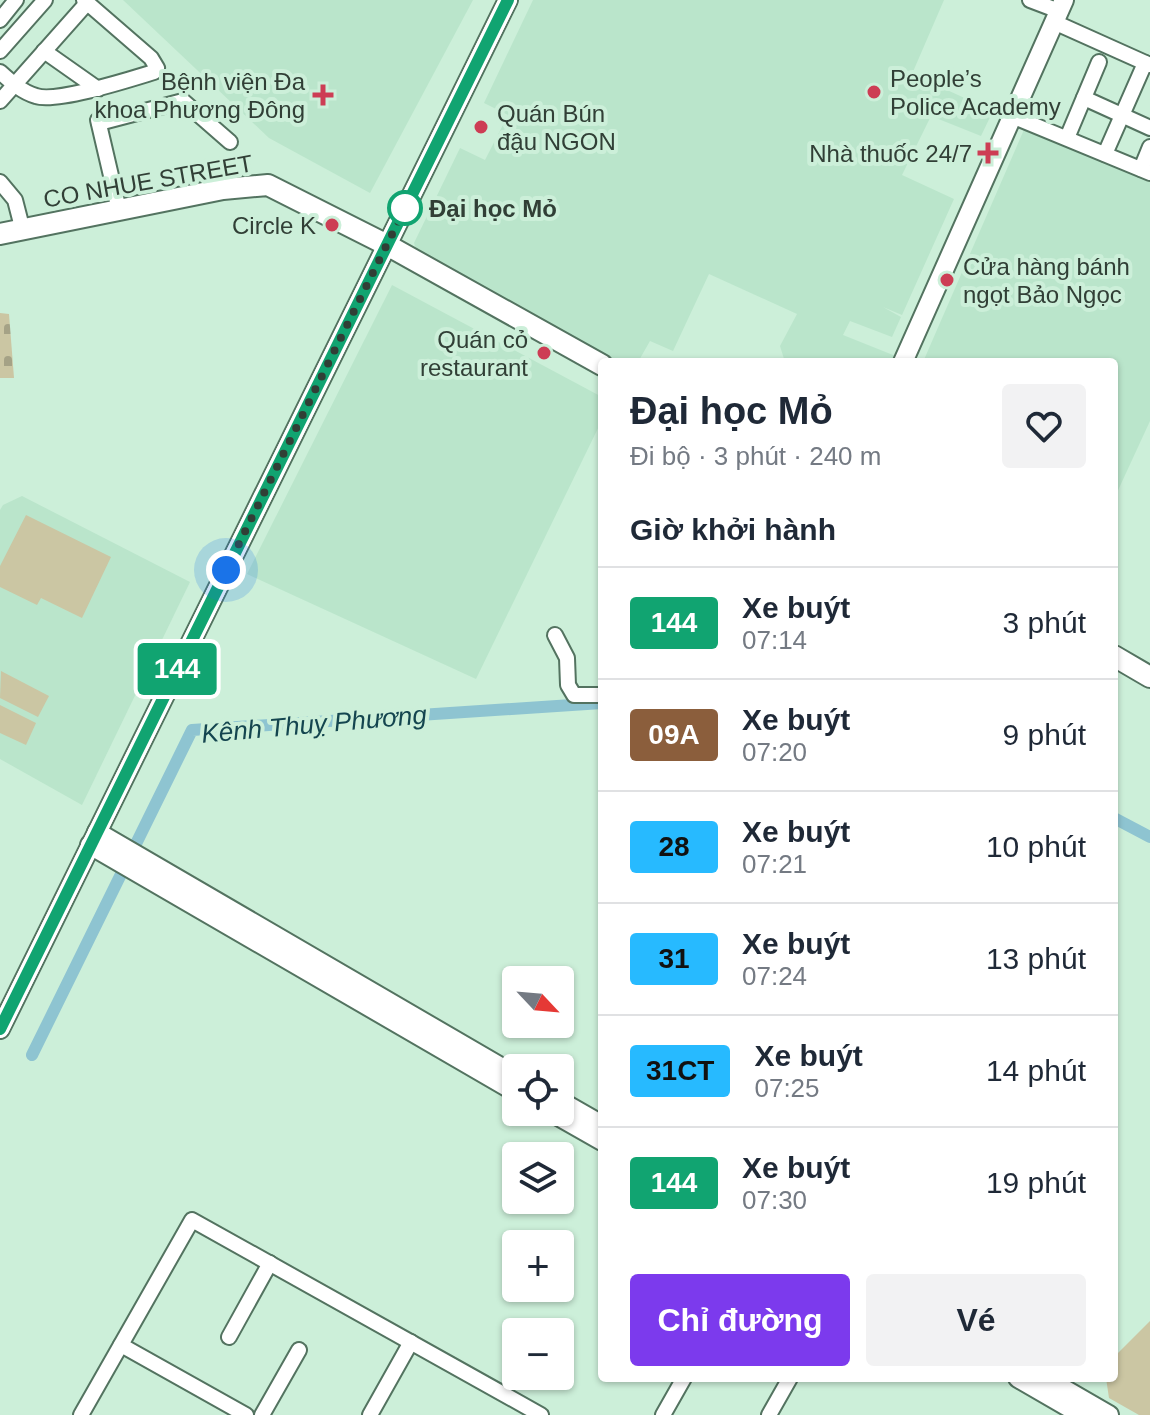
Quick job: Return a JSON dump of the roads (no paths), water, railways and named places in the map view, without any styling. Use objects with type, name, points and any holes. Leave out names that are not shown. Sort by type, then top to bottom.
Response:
[{"type":"main road","name":"CO NHUE STREET","points":[[0,234],[223,189],[268,185],[387,245],[598,363]]},
{"type":"main road","points":[[1118,658],[1150,677]]},
{"type":"street","points":[[0,20],[16,0]]},
{"type":"street","points":[[0,51],[45,0]]},
{"type":"street","points":[[0,1029],[508,0]]},
{"type":"street","points":[[1030,0],[1059,11],[1148,64],[1105,154]]},
{"type":"street","points":[[0,72],[15,85],[39,98],[98,89],[157,68],[151,58],[86,2],[15,85],[0,101]]},
{"type":"street","points":[[905,358],[1059,11]]},
{"type":"street","points":[[44,51],[98,89]]},
{"type":"street","points":[[1067,138],[1099,62]]},
{"type":"street","points":[[1084,98],[1150,128]]},
{"type":"street","points":[[119,210],[98,122],[183,101],[230,142]]},
{"type":"street","points":[[1012,116],[1146,171],[1150,147]]},
{"type":"street","points":[[0,182],[15,200],[23,231]]},
{"type":"street","points":[[555,635],[567,658],[574,695],[598,695]]},
{"type":"street","points":[[93,839],[502,1084]]},
{"type":"street","points":[[142,867],[502,1068]]},
{"type":"street","points":[[574,1109],[598,1123]]},
{"type":"street","points":[[574,1125],[598,1139]]},
{"type":"street","points":[[81,1415],[192,1220],[541,1415]]},
{"type":"street","points":[[229,1337],[270,1263]]},
{"type":"street","points":[[370,1415],[411,1342]]},
{"type":"street","points":[[121,1345],[246,1415]]},
{"type":"street","points":[[262,1415],[299,1350]]},
{"type":"street","points":[[663,1415],[682,1382]]},
{"type":"street","points":[[769,1415],[788,1382]]},
{"type":"street","points":[[1025,1382],[1082,1415]]},
{"type":"street","points":[[1052,1382],[1109,1415]]},
{"type":"waterway","name":"Kênh Thuỵ Phương","points":[[32,1055],[192,730],[598,703]]},
{"type":"waterway","name":"Kênh Thuỵ Phương","points":[[1118,820],[1150,837]]},
{"type":"place","name":"People’s Police Academy","points":[[874,92]]},
{"type":"place","name":"Bệnh viện Đa khoa Phương Đông","points":[[323,95]]},
{"type":"place","name":"Quán Bún đậu NGON","points":[[481,127]]},
{"type":"place","name":"Nhà thuốc 24/7","points":[[988,153]]},
{"type":"place","name":"Đại học Mỏ","points":[[405,208]]},
{"type":"place","name":"Circle K","points":[[332,225]]},
{"type":"place","name":"Cửa hàng bánh ngọt Bảo Ngọc","points":[[947,280]]},
{"type":"place","name":"Quán cỏ restaurant","points":[[544,353]]}]
